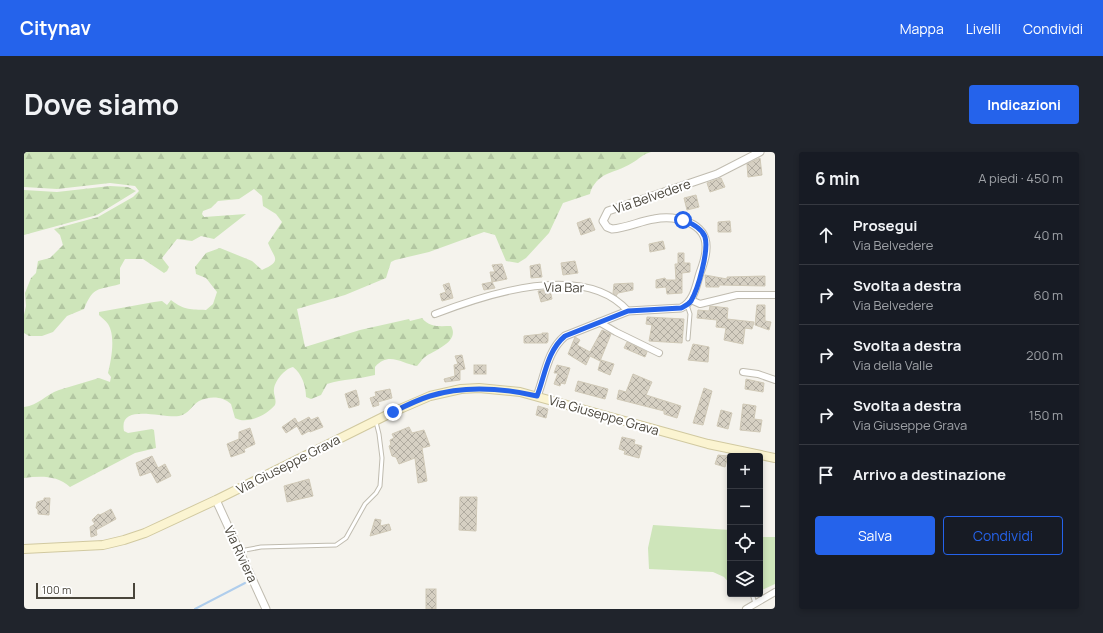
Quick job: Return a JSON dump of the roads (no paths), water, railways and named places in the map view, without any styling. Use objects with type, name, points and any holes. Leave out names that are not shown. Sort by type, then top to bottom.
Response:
[{"type":"main road","name":"Via Giuseppe Grava","points":[[24,549],[84,547],[124,540],[145,533],[216,500],[375,420],[430,396],[461,389],[502,390],[537,396],[708,444],[775,458]]},
{"type":"street","name":"Via Belvedere","points":[[689,303],[706,249],[705,236],[700,229],[683,220],[665,218],[654,219],[612,229],[607,227],[603,221],[604,216],[608,211],[717,174],[760,152]]},
{"type":"street","name":"Via Bar","points":[[435,314],[474,299],[518,288],[565,285],[584,286],[598,290],[617,300],[628,311]]},
{"type":"street","points":[[537,396],[551,354],[559,341],[565,336],[628,311],[681,308],[689,303],[700,304],[736,295],[775,295]]},
{"type":"street","points":[[599,322],[659,353]]},
{"type":"street","points":[[743,372],[758,374],[775,380]]},
{"type":"street","name":"Via Riviera","points":[[216,500],[266,609]]},
{"type":"street","points":[[746,609],[775,592]]},
{"type":"lane","points":[[688,339],[690,314],[689,303]]},
{"type":"lane","points":[[240,551],[261,547],[336,545],[346,538],[361,510],[376,493],[380,486],[382,458],[379,434],[375,420]]},
{"type":"lane","points":[[753,597],[755,603]]},
{"type":"waterway","points":[[195,609],[245,583]]}]
